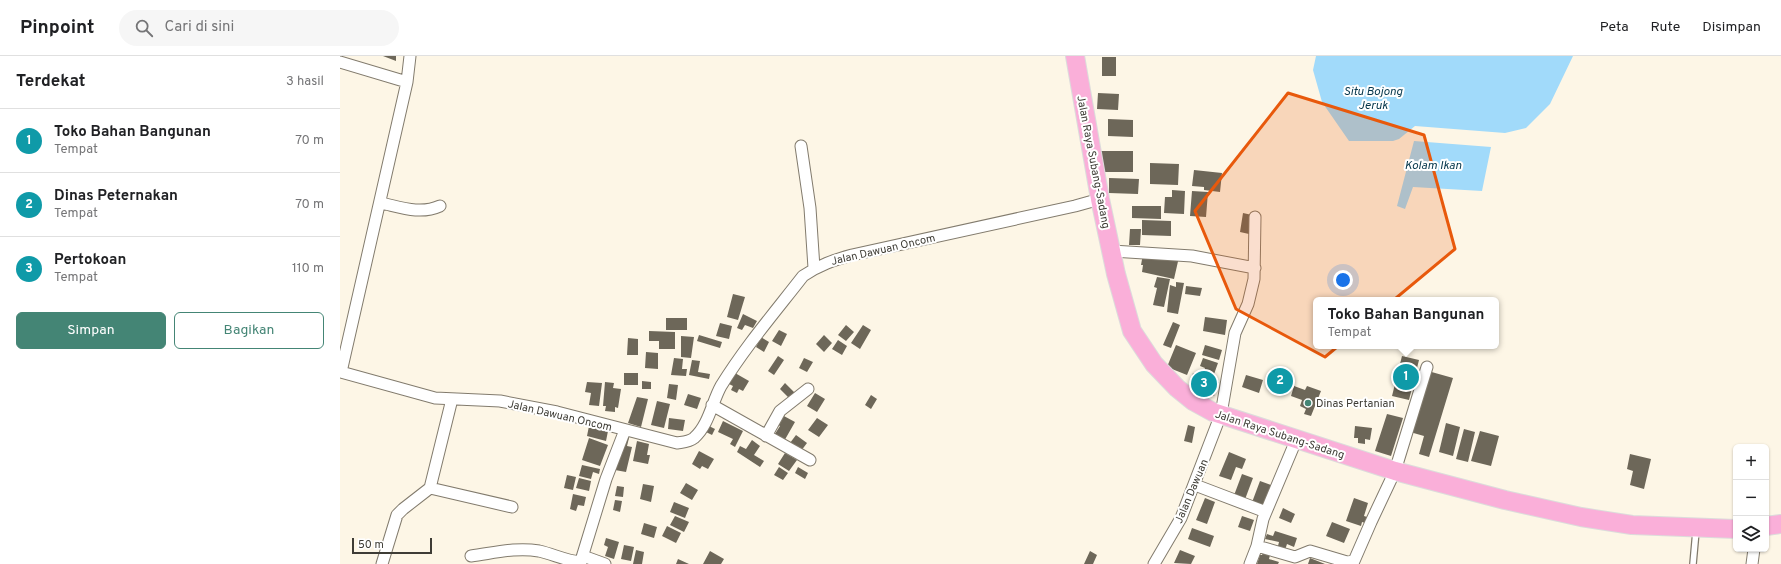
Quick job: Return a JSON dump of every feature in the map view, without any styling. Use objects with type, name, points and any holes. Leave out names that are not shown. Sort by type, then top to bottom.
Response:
[{"type":"main road","name":"Jalan Raya Subang-Sadang","points":[[1075,56],[1100,199],[1116,274],[1132,331],[1154,364],[1177,388],[1194,402],[1221,414],[1395,471],[1505,500],[1581,517],[1632,525],[1733,529]]},
{"type":"main road","points":[[1769,526],[1781,524]]},
{"type":"street","name":"Jalan Dawuan Oncom","points":[[410,56],[407,82],[341,374],[435,398],[500,401],[557,412],[677,443],[687,442],[694,438],[702,429],[720,388],[744,351],[803,276],[814,268],[829,261],[852,255],[1050,212],[1100,199]]},
{"type":"street","points":[[340,62],[407,82]]},
{"type":"street","points":[[801,146],[810,208],[814,268]]},
{"type":"street","points":[[380,203],[412,210],[426,211],[440,206]]},
{"type":"street","name":"Jalan Dawuan","points":[[1154,564],[1181,518],[1195,485],[1221,414],[1235,333],[1248,304],[1254,279],[1255,217]]},
{"type":"street","points":[[1112,251],[1192,256],[1255,268]]},
{"type":"street","points":[[1257,546],[1295,557],[1310,551],[1347,562],[1354,561],[1395,471],[1427,367]]},
{"type":"street","points":[[766,436],[780,411],[808,389]]},
{"type":"street","points":[[386,563],[397,515],[430,488],[452,399]]},
{"type":"street","points":[[712,405],[810,460]]},
{"type":"street","points":[[581,561],[606,478],[625,430]]},
{"type":"street","points":[[1250,564],[1257,546],[1266,512],[1297,438]]},
{"type":"street","points":[[1195,485],[1266,512]]},
{"type":"street","points":[[430,488],[512,506]]},
{"type":"street","points":[[471,556],[524,549],[541,551],[571,561],[605,564]]},
{"type":"street","points":[[1752,564],[1754,552]]},
{"type":"lane","points":[[1693,564],[1697,528]]},
{"type":"highlighted area","points":[[1288,93],[1424,135],[1455,249],[1325,357],[1236,309],[1195,211]]},
{"type":"water","name":"Situ Bojong Jeruk","points":[[1316,56],[1573,56],[1550,104],[1526,128],[1505,133],[1415,126],[1399,139],[1393,141],[1349,141],[1322,102],[1313,70]]},
{"type":"water","name":"Kolam Ikan","points":[[1414,141],[1491,147],[1482,191],[1413,187],[1405,209],[1397,206]]},
{"type":"building","points":[[383,56],[396,56],[396,61]]},
{"type":"building","points":[[1102,57],[1116,57],[1116,76],[1102,76]]},
{"type":"building","points":[[1098,93],[1119,94],[1118,110],[1097,109]]},
{"type":"building","points":[[1108,119],[1133,120],[1133,137],[1108,136]]},
{"type":"building","points":[[1101,151],[1133,151],[1133,172],[1100,172]]},
{"type":"building","points":[[1150,163],[1179,164],[1178,185],[1150,184]]},
{"type":"building","points":[[1194,170],[1222,173],[1220,192],[1204,190],[1204,187],[1192,186]]},
{"type":"building","points":[[1109,178],[1139,179],[1138,194],[1109,193]]},
{"type":"building","points":[[1172,190],[1185,191],[1184,214],[1164,213],[1165,197],[1172,197]]},
{"type":"building","points":[[1192,191],[1208,192],[1206,217],[1190,216]]},
{"type":"building","points":[[1132,206],[1161,206],[1161,219],[1132,218]]},
{"type":"building","points":[[1243,213],[1252,215],[1249,234],[1240,232]]},
{"type":"building","points":[[1142,220],[1171,221],[1171,236],[1142,235]]},
{"type":"building","points":[[1130,229],[1141,229],[1140,245],[1129,245]]},
{"type":"building","points":[[1143,254],[1179,257],[1174,279],[1142,272],[1143,265],[1141,265]]},
{"type":"building","points":[[1157,277],[1170,279],[1164,307],[1153,305],[1157,288],[1154,287]]},
{"type":"building","points":[[1176,282],[1184,283],[1178,314],[1167,312],[1170,285],[1176,287]]},
{"type":"building","points":[[1186,286],[1202,288],[1200,296],[1185,294]]},
{"type":"building","points":[[733,294],[745,297],[738,320],[727,317]]},
{"type":"building","points":[[743,314],[757,321],[753,328],[745,325],[742,330],[737,328]]},
{"type":"building","points":[[1205,317],[1227,320],[1225,335],[1203,331]]},
{"type":"building","points":[[666,318],[687,318],[687,330],[666,330]]},
{"type":"building","points":[[1173,322],[1180,325],[1171,348],[1163,345]]},
{"type":"building","points":[[720,323],[732,326],[729,339],[716,336]]},
{"type":"building","points":[[846,325],[854,332],[846,341],[838,335]]},
{"type":"building","points":[[863,325],[871,330],[860,349],[851,343]]},
{"type":"building","points":[[779,330],[787,334],[781,346],[772,341]]},
{"type":"building","points":[[649,331],[675,332],[675,349],[659,349],[659,341],[649,341]]},
{"type":"building","points":[[699,335],[722,342],[720,348],[697,341]]},
{"type":"building","points":[[824,335],[832,343],[824,352],[816,344]]},
{"type":"building","points":[[681,336],[694,337],[691,358],[681,357]]},
{"type":"building","points":[[761,337],[769,342],[764,352],[756,347]]},
{"type":"building","points":[[628,338],[638,339],[638,355],[627,355]]},
{"type":"building","points":[[838,340],[847,346],[842,355],[832,349]]},
{"type":"building","points":[[1176,345],[1196,353],[1187,375],[1167,367]]},
{"type":"building","points":[[1205,345],[1222,350],[1219,360],[1202,355]]},
{"type":"building","points":[[646,352],[658,353],[658,369],[645,368]]},
{"type":"building","points":[[778,356],[784,360],[774,375],[768,371]]},
{"type":"building","points":[[1402,356],[1419,360],[1409,400],[1392,396]]},
{"type":"building","points":[[674,358],[683,359],[682,369],[687,369],[686,376],[671,375]]},
{"type":"building","points":[[804,358],[813,362],[807,372],[799,368]]},
{"type":"building","points":[[1203,358],[1218,363],[1213,377],[1203,374],[1205,368],[1200,366]]},
{"type":"building","points":[[692,360],[700,361],[698,372],[710,374],[709,379],[689,375]]},
{"type":"building","points":[[1271,370],[1294,378],[1289,392],[1266,384]]},
{"type":"building","points":[[1428,371],[1453,378],[1429,457],[1419,454],[1424,436],[1410,432]]},
{"type":"building","points":[[624,373],[638,373],[638,385],[624,385]]},
{"type":"building","points":[[735,373],[749,381],[743,391],[739,389],[737,393],[731,390],[733,386],[729,384]]},
{"type":"building","points":[[1193,373],[1219,382],[1214,396],[1189,387]]},
{"type":"building","points":[[1246,375],[1263,380],[1259,393],[1242,387]]},
{"type":"building","points":[[642,381],[651,382],[651,389],[642,389]]},
{"type":"building","points":[[587,382],[602,383],[599,406],[589,405],[591,393],[585,392]]},
{"type":"building","points":[[605,382],[614,383],[613,388],[621,389],[618,408],[615,407],[615,412],[605,411],[606,406],[603,406]]},
{"type":"building","points":[[785,383],[795,393],[790,399],[780,389]]},
{"type":"building","points":[[669,384],[678,385],[676,400],[667,398]]},
{"type":"building","name":"Dinas Pertanian","points":[[1294,386],[1305,390],[1307,386],[1321,391],[1311,416],[1304,414],[1306,409],[1300,406],[1302,400],[1291,396]]},
{"type":"building","points":[[815,393],[825,399],[817,412],[807,406]]},
{"type":"building","points":[[688,394],[701,398],[697,409],[684,405]]},
{"type":"building","points":[[871,395],[877,399],[871,409],[865,405]]},
{"type":"building","points":[[637,397],[648,399],[641,427],[628,423]]},
{"type":"building","points":[[657,401],[670,404],[664,428],[651,425]]},
{"type":"building","points":[[1387,414],[1403,418],[1391,456],[1375,451]]},
{"type":"building","points":[[782,415],[795,422],[783,443],[773,437],[780,426],[777,424]]},
{"type":"building","points":[[669,418],[685,420],[683,431],[668,429]]},
{"type":"building","points":[[817,418],[828,425],[819,437],[808,430]]},
{"type":"building","points":[[723,421],[743,431],[735,447],[730,444],[733,439],[718,432]]},
{"type":"building","points":[[1446,423],[1460,427],[1453,456],[1439,452]]},
{"type":"building","points":[[707,425],[715,429],[712,435],[704,431]]},
{"type":"building","points":[[1188,425],[1195,427],[1192,443],[1184,441]]},
{"type":"building","points":[[589,426],[608,431],[606,441],[587,436]]},
{"type":"building","points":[[1355,426],[1372,428],[1370,440],[1365,439],[1365,444],[1358,443],[1358,438],[1354,438]]},
{"type":"building","points":[[1464,429],[1475,432],[1468,462],[1456,459]]},
{"type":"building","points":[[1480,431],[1499,436],[1491,466],[1471,461]]},
{"type":"building","points":[[796,435],[807,443],[801,451],[790,443]]},
{"type":"building","points":[[623,437],[629,438],[627,446],[632,447],[626,472],[615,470]]},
{"type":"building","points":[[589,438],[608,445],[600,466],[582,460]]},
{"type":"building","points":[[752,440],[760,446],[754,455],[764,461],[760,467],[737,452],[740,446],[746,449]]},
{"type":"building","points":[[637,441],[649,444],[647,455],[650,455],[648,464],[633,461]]},
{"type":"building","points":[[699,451],[714,459],[708,469],[702,466],[700,469],[692,464]]},
{"type":"building","points":[[1229,452],[1246,459],[1242,469],[1236,467],[1231,480],[1219,476]]},
{"type":"building","points":[[785,453],[797,460],[789,471],[778,464]]},
{"type":"building","points":[[1630,454],[1651,459],[1644,489],[1630,485],[1633,471],[1627,469]]},
{"type":"building","points":[[582,465],[600,469],[599,474],[593,472],[591,479],[579,476]]},
{"type":"building","points":[[779,467],[788,473],[783,480],[774,475]]},
{"type":"building","points":[[798,467],[808,473],[805,479],[795,473]]},
{"type":"building","points":[[1242,474],[1253,478],[1244,502],[1233,498]]},
{"type":"building","points":[[567,475],[576,477],[573,490],[564,488]]},
{"type":"building","points":[[579,478],[591,481],[589,491],[576,488]]},
{"type":"building","points":[[1260,481],[1271,485],[1262,509],[1251,505]]},
{"type":"building","points":[[686,483],[698,490],[692,500],[680,493]]},
{"type":"building","points":[[643,484],[654,486],[651,502],[640,499]]},
{"type":"building","points":[[617,486],[624,487],[623,497],[615,496]]},
{"type":"building","points":[[573,494],[586,497],[584,506],[578,505],[576,511],[570,509]]},
{"type":"building","points":[[1205,498],[1215,502],[1207,524],[1196,520]]},
{"type":"building","points":[[1354,498],[1368,503],[1364,516],[1367,517],[1365,523],[1362,522],[1361,526],[1346,521]]},
{"type":"building","points":[[615,500],[622,501],[620,512],[613,510]]},
{"type":"building","points":[[674,502],[689,508],[685,518],[670,512]]},
{"type":"building","points":[[1283,508],[1295,514],[1291,523],[1279,518]]},
{"type":"building","points":[[675,516],[689,522],[684,532],[670,525]]},
{"type":"building","points":[[1242,516],[1254,520],[1250,531],[1238,527]]},
{"type":"building","points":[[1332,522],[1350,529],[1344,543],[1326,536]]},
{"type":"building","points":[[644,523],[657,527],[654,538],[641,534]]},
{"type":"building","points":[[667,526],[681,533],[676,543],[662,536]]},
{"type":"building","points":[[1192,528],[1214,536],[1210,547],[1188,539]]},
{"type":"building","points":[[1275,531],[1297,538],[1294,547],[1287,544],[1284,553],[1277,550],[1279,542],[1265,539],[1267,534],[1273,536]]},
{"type":"building","points":[[606,538],[619,542],[614,559],[605,556],[608,547],[604,545]]},
{"type":"building","points":[[624,545],[634,547],[631,561],[621,559]]},
{"type":"building","points":[[636,550],[644,552],[642,564],[633,564]]},
{"type":"building","points":[[1180,550],[1195,556],[1191,564],[1174,563]]},
{"type":"building","points":[[710,551],[724,559],[721,564],[703,564]]},
{"type":"building","points":[[1090,551],[1097,555],[1093,564],[1084,564]]},
{"type":"building","points":[[1263,553],[1270,555],[1269,559],[1279,562],[1278,564],[1257,564],[1260,555]]},
{"type":"building","points":[[1310,558],[1325,564],[1308,564]]},
{"type":"building","points":[[678,559],[689,564],[676,564]]},
{"type":"place","name":"Toko Bahan Bangunan","points":[[1406,377]]},
{"type":"place","name":"Dinas Peternakan","points":[[1280,381]]},
{"type":"place","name":"Pertokoan","points":[[1204,384]]},
{"type":"place","name":"Dinas Pertanian","points":[[1308,403]]}]
